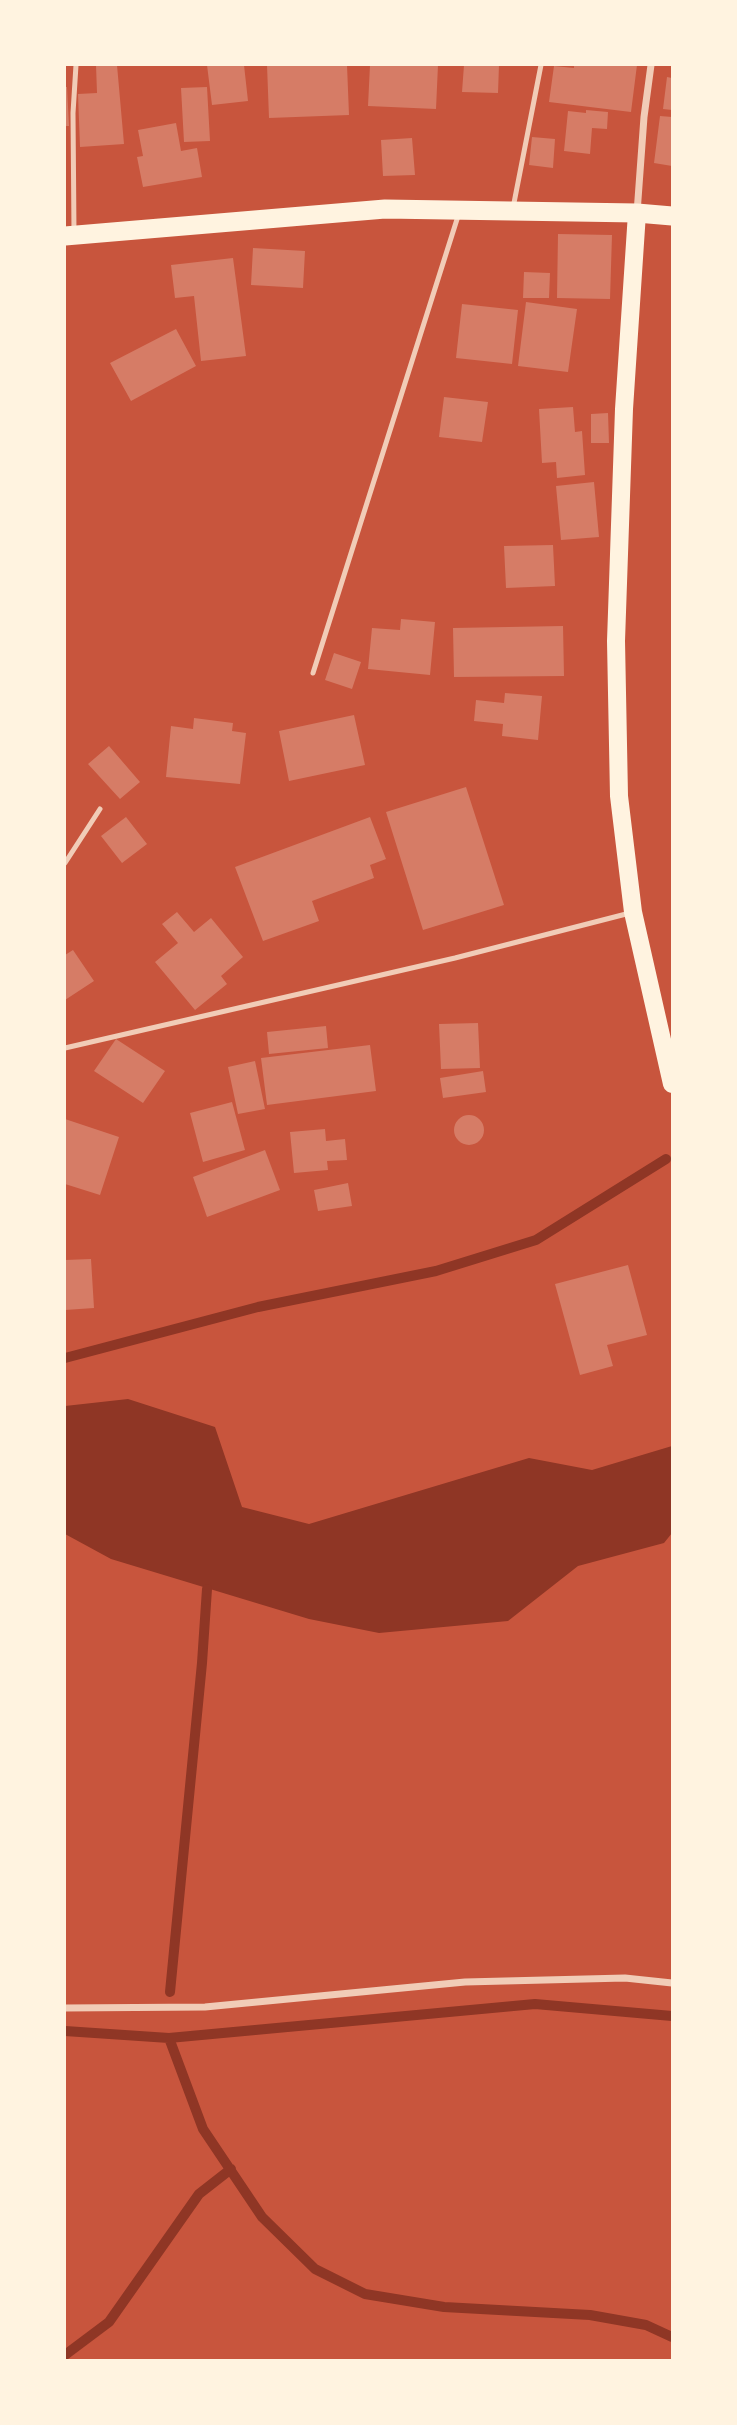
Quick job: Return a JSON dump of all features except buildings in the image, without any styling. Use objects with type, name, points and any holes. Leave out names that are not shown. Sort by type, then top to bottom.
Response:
[{"type":"highway","points":[[70,236],[384,209],[672,216]]},
{"type":"main road","points":[[638,214],[624,409],[616,641],[619,796],[633,912],[672,1084]]},
{"type":"street","points":[[638,214],[644,117],[651,65]]},
{"type":"street","points":[[65,2008],[205,2007],[465,1982],[625,1978],[672,1983]]},
{"type":"lane","points":[[70,236],[76,65]]},
{"type":"lane","points":[[512,211],[541,65]]},
{"type":"lane","points":[[313,673],[460,210]]},
{"type":"lane","points":[[65,863],[100,809]]},
{"type":"lane","points":[[65,1048],[455,958],[633,912]]},
{"type":"shaded area","points":[[128,1399],[215,1427],[242,1507],[309,1524],[529,1458],[592,1470],[672,1446],[672,1533],[664,1543],[578,1566],[508,1621],[379,1633],[309,1619],[111,1559],[65,1534],[65,1406]]},
{"type":"waterway","points":[[65,1358],[258,1307],[436,1271],[536,1240],[666,1159]]},
{"type":"waterway","points":[[170,1992],[207,1589]]},
{"type":"waterway","points":[[65,2031],[169,2038],[535,2004],[672,2016]]},
{"type":"waterway","points":[[169,2038],[203,2129],[262,2217],[315,2269],[365,2294],[444,2307],[590,2315],[646,2325],[672,2337]]},
{"type":"waterway","points":[[65,2355],[109,2322],[199,2194],[231,2169]]}]
